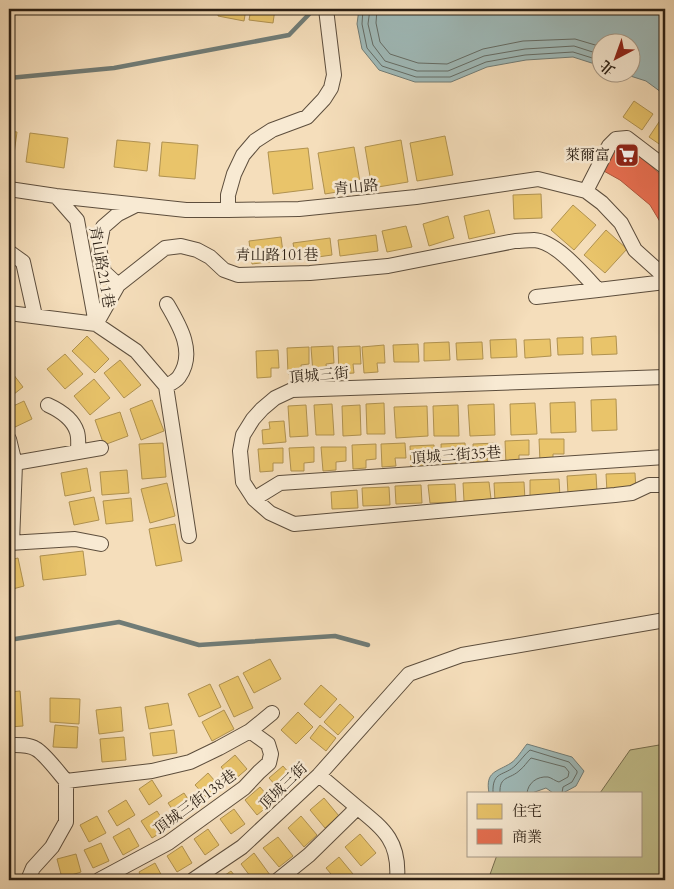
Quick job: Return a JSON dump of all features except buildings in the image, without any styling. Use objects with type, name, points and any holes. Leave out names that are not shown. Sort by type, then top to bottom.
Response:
[{"type":"street","points":[[228,210],[228,195],[234,174],[243,155],[255,142],[272,130],[307,117],[324,99],[331,88],[334,75],[326,9]]},
{"type":"street","points":[[586,191],[609,146],[616,139],[627,138],[665,167]]},
{"type":"street","name":"青山路","points":[[9,189],[186,210],[299,209],[416,197],[538,179],[586,191],[602,203],[621,224],[635,250],[665,277]]},
{"type":"street","name":"青山路211巷","points":[[9,313],[96,324],[77,220],[56,196]]},
{"type":"street","points":[[118,285],[104,272],[99,248],[104,226],[118,214],[137,205]]},
{"type":"street","name":"青山路101巷","points":[[96,324],[118,285],[165,248],[180,246],[197,250],[210,257],[224,270],[238,275],[310,273],[388,266],[514,241],[535,240],[548,244],[568,260],[598,290]]},
{"type":"street","points":[[9,252],[22,262],[35,316]]},
{"type":"street","points":[[536,297],[665,282]]},
{"type":"street","points":[[166,386],[178,379],[184,366],[187,350],[181,327],[168,304]]},
{"type":"street","points":[[96,324],[136,351],[166,386],[189,536]]},
{"type":"street","name":"頂城三街","points":[[665,377],[292,390],[275,398],[253,419],[244,435],[240,451],[240,464],[244,482],[254,499],[270,513],[294,524],[615,495],[632,493],[648,485],[665,485]]},
{"type":"street","points":[[48,406],[58,409],[69,419],[77,431],[78,452]]},
{"type":"street","points":[[9,439],[12,464],[10,543],[75,539],[101,544]]},
{"type":"street","points":[[12,464],[101,448]]},
{"type":"street","name":"頂城三街35巷","points":[[254,499],[280,483],[665,457]]},
{"type":"street","name":"頂城三街","points":[[193,880],[242,847],[319,775],[409,674],[462,655],[665,620]]},
{"type":"street","points":[[66,781],[152,771],[190,762],[250,731],[272,713]]},
{"type":"street","name":"頂城三街138巷","points":[[99,880],[168,843],[244,788],[269,762],[271,754],[268,744],[250,731]]},
{"type":"street","points":[[9,745],[21,745],[36,749],[66,781],[66,822],[52,847],[34,868],[28,880]]},
{"type":"street","points":[[319,775],[381,827],[390,840],[396,856],[397,880]]},
{"type":"street","points":[[278,880],[309,855],[358,808]]},
{"type":"shaded area","points":[[665,744],[665,880],[488,880],[497,856],[642,856],[642,792],[601,792],[630,750]]},
{"type":"water","points":[[359,9],[665,9],[665,95],[642,80],[642,32],[592,32],[592,63],[573,57],[526,60],[487,67],[451,82],[415,82],[379,70],[362,49],[357,24]]},
{"type":"water","points":[[527,744],[572,757],[584,771],[576,786],[565,792],[552,792],[546,788],[535,792],[489,792],[489,780],[493,773],[517,757]]},
{"type":"waterway","points":[[9,78],[114,68],[289,35],[314,9]]},
{"type":"waterway","points":[[9,640],[119,622],[199,645],[335,636],[368,645]]},
{"type":"place","name":"萊爾富","points":[[627,155]]}]
